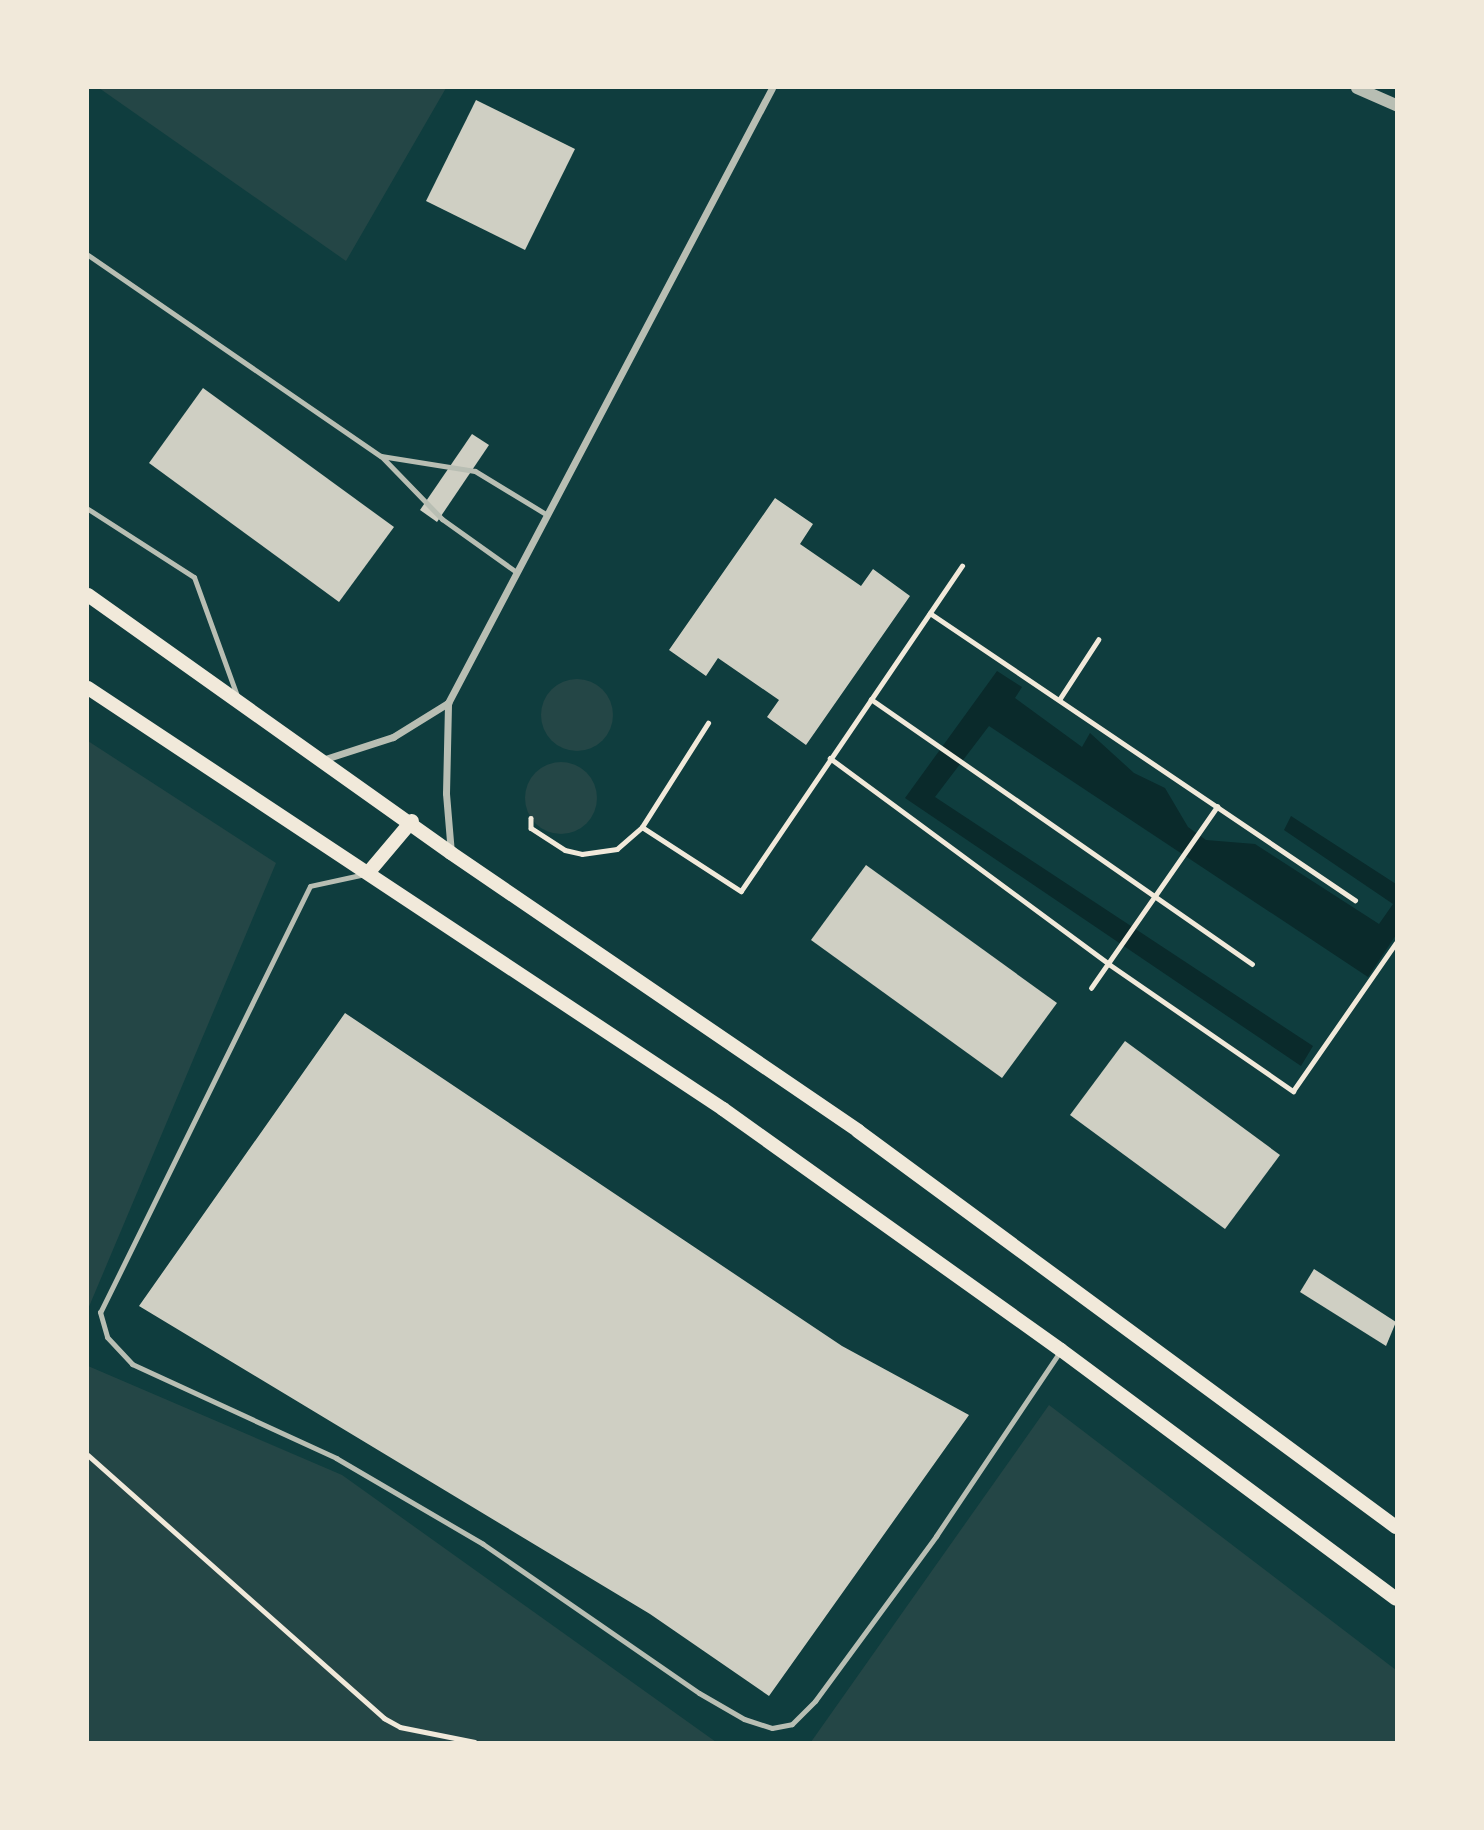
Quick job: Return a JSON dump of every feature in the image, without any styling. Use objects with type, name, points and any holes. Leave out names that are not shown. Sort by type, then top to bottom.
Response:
[{"type":"main road","points":[[88,594],[241,706],[412,821],[452,853],[858,1131],[1396,1527]]},
{"type":"main road","points":[[88,688],[723,1109],[1061,1350],[1396,1599]]},
{"type":"main road","points":[[368,873],[412,821]]},
{"type":"street","points":[[452,853],[446,793],[448,703],[544,513],[772,88]]},
{"type":"street","points":[[1357,88],[1396,105]]},
{"type":"street","points":[[320,761],[393,737],[448,703]]},
{"type":"lane","points":[[88,255],[381,456],[442,519],[515,571]]},
{"type":"lane","points":[[381,456],[475,471],[544,513]]},
{"type":"lane","points":[[88,509],[194,577],[241,706]]},
{"type":"lane","points":[[368,873],[310,886],[100,1312],[107,1337],[132,1364],[336,1458],[482,1544],[699,1693],[744,1719],[772,1728],[792,1724],[815,1701],[936,1536],[1061,1350]]},
{"type":"path","points":[[642,827],[741,891],[962,566]]},
{"type":"path","points":[[930,613],[1355,900]]},
{"type":"path","points":[[1059,700],[1098,640]]},
{"type":"path","points":[[871,699],[1252,964]]},
{"type":"path","points":[[531,818],[531,828],[565,850],[582,854],[617,849],[642,827],[708,723]]},
{"type":"path","points":[[830,758],[1109,964],[1293,1091],[1396,943]]},
{"type":"path","points":[[1091,988],[1217,807]]},
{"type":"path","points":[[88,1455],[384,1718],[400,1727],[475,1742]]},
{"type":"shaded area","points":[[99,88],[446,88],[346,261]]},
{"type":"shaded area","points":[[997,671],[1022,687],[1015,698],[1082,747],[1090,733],[1134,773],[1165,788],[1188,827],[1206,840],[1255,844],[1379,924],[1393,904],[1284,830],[1291,816],[1396,884],[1396,935],[1368,977],[989,726],[935,797],[1313,1046],[1301,1066],[905,798]]},
{"type":"shaded area","points":[[577,679],[597,685],[607,695],[613,715],[607,735],[597,745],[577,751],[557,745],[547,735],[541,715],[547,695],[557,685]]},
{"type":"shaded area","points":[[88,741],[276,863],[88,1309]]},
{"type":"shaded area","points":[[561,762],[581,768],[591,778],[597,798],[591,818],[581,828],[561,834],[541,828],[531,818],[525,798],[531,778],[541,768]]},
{"type":"shaded area","points":[[88,1366],[342,1475],[716,1742],[88,1742]]},
{"type":"shaded area","points":[[1049,1405],[1396,1670],[1396,1742],[811,1742]]},
{"type":"building","points":[[476,100],[575,149],[525,250],[426,201]]},
{"type":"building","points":[[203,388],[394,527],[339,602],[149,463]]},
{"type":"building","points":[[472,434],[489,445],[437,522],[420,510]]},
{"type":"building","points":[[775,498],[813,524],[800,544],[861,586],[873,569],[910,596],[806,745],[767,717],[779,700],[718,658],[706,676],[669,650]]},
{"type":"building","points":[[866,865],[1057,1003],[1002,1078],[811,940]]},
{"type":"building","points":[[345,1013],[842,1346],[969,1415],[769,1696],[650,1614],[139,1306]]},
{"type":"building","points":[[1125,1041],[1280,1155],[1225,1229],[1070,1115]]},
{"type":"building","points":[[1314,1269],[1396,1322],[1386,1346],[1300,1292]]}]
